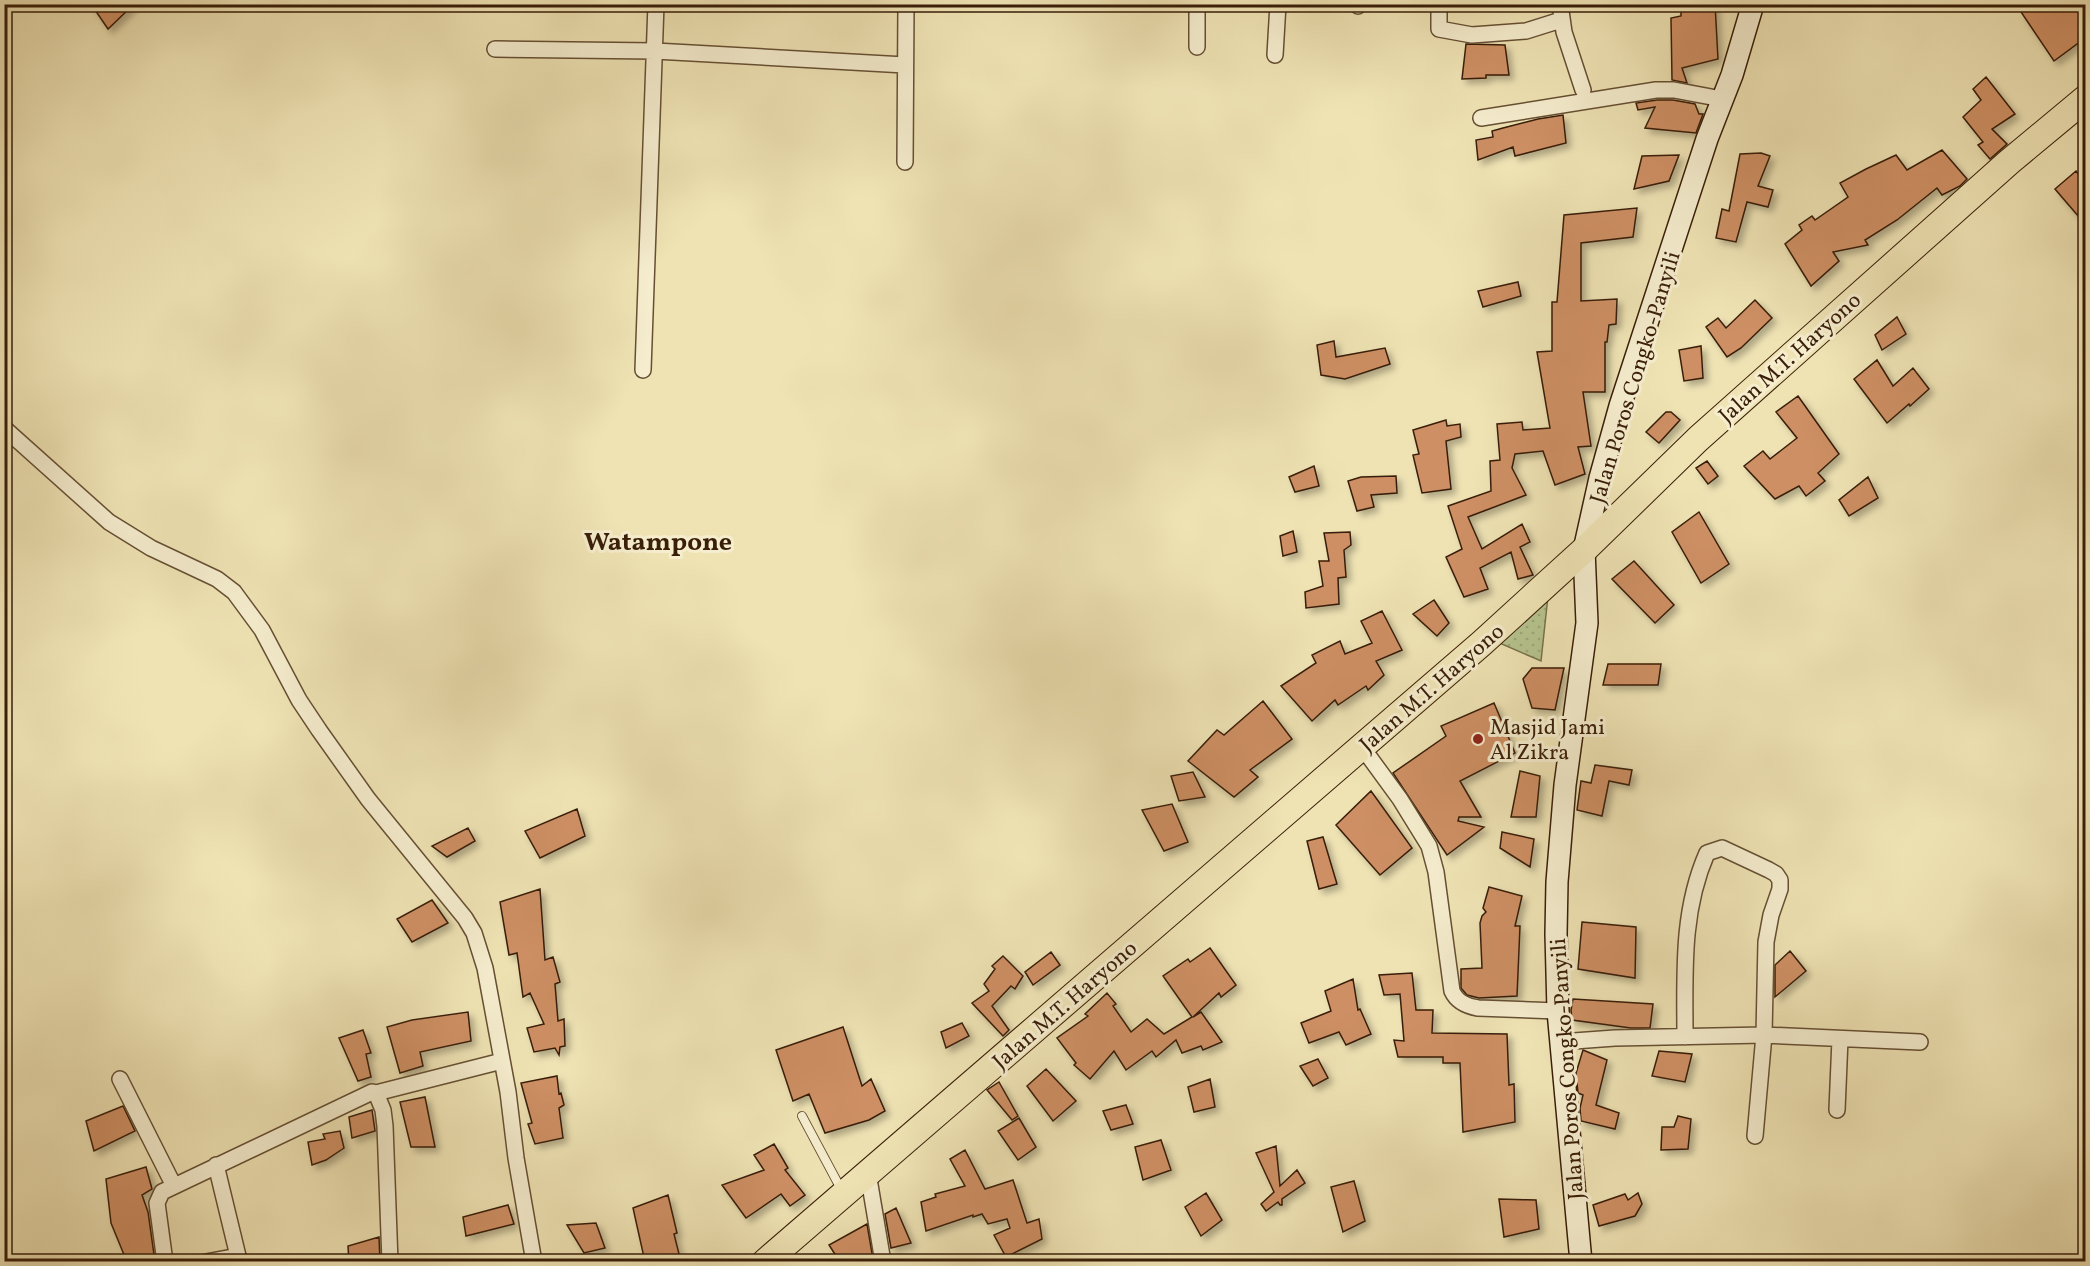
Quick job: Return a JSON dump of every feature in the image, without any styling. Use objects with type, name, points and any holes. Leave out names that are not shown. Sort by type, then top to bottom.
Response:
[{"type":"highway","name":"Jalan M.T. Haryono","points":[[765,1262],[1482,643],[1584,550],[1698,439],[2009,162],[2085,98]]},
{"type":"main road","name":"Jalan Poros Congko-Panyili","points":[[1581,1262],[1558,1011],[1557,882],[1565,785],[1587,623],[1584,550],[1600,478],[1620,406],[1707,139],[1754,4]]},
{"type":"street","points":[[644,370],[656,4]]},
{"type":"street","points":[[905,162],[906,4]]},
{"type":"street","points":[[1197,4],[1197,47]]},
{"type":"street","points":[[1275,55],[1278,4]]},
{"type":"street","points":[[1439,4],[1438,29],[1472,35],[1526,30],[1560,12],[1583,90]]},
{"type":"street","points":[[495,49],[655,51],[905,65]]},
{"type":"street","points":[[1481,118],[1656,90],[1674,90],[1722,99]]},
{"type":"street","points":[[4,428],[109,522],[151,548],[217,579],[234,592],[262,630],[299,700],[319,730],[368,799],[465,918],[474,933],[485,968],[508,1092],[516,1158],[534,1262]]},
{"type":"street","points":[[1362,747],[1429,846],[1437,882],[1452,991],[1457,999],[1466,1005],[1478,1008],[1558,1011]]},
{"type":"street","points":[[1685,1037],[1685,945],[1689,912],[1707,854],[1722,848],[1769,870],[1780,880],[1780,889],[1771,915],[1766,942],[1764,1035],[1755,1136]]},
{"type":"street","points":[[1560,1042],[1615,1038],[1764,1035],[1920,1042]]},
{"type":"street","points":[[1837,1110],[1840,1039]]},
{"type":"street","points":[[165,1262],[158,1199],[162,1192],[332,1109],[372,1092],[376,1093],[502,1061]]},
{"type":"street","points":[[120,1079],[174,1186]]},
{"type":"street","points":[[376,1093],[383,1110],[385,1126],[390,1262]]},
{"type":"street","points":[[206,1262],[239,1259],[216,1165]]},
{"type":"street","points":[[868,1173],[883,1262]]},
{"type":"lane","points":[[802,1116],[843,1193]]},
{"type":"green space","points":[[1548,596],[1541,661],[1495,641]]},
{"type":"building","points":[[91,4],[134,4],[108,29]]},
{"type":"building","points":[[1681,4],[1715,4],[1718,59],[1682,68],[1687,83],[1672,80],[1671,18],[1681,16]]},
{"type":"building","points":[[2033,4],[2085,4],[2085,38],[2054,61],[2021,12]]},
{"type":"building","points":[[1466,44],[1505,45],[1509,75],[1486,75],[1486,78],[1462,79]]},
{"type":"building","points":[[1986,77],[2015,114],[1992,129],[2007,144],[1990,159],[1978,145],[1983,142],[1963,117],[1981,100],[1973,89]]},
{"type":"building","points":[[1657,100],[1695,104],[1699,114],[1703,114],[1696,133],[1645,128],[1655,107],[1638,110],[1636,103]]},
{"type":"building","points":[[1563,115],[1566,143],[1515,156],[1513,147],[1478,160],[1476,140],[1493,137],[1492,131]]},
{"type":"building","points":[[1942,150],[1967,179],[1960,186],[1942,195],[1937,188],[1897,220],[1865,240],[1868,245],[1833,252],[1839,261],[1811,286],[1785,244],[1802,230],[1799,225],[1812,216],[1815,220],[1848,197],[1840,183],[1866,169],[1896,155],[1907,170]]},
{"type":"building","points":[[1761,153],[1770,156],[1758,186],[1773,190],[1768,207],[1747,202],[1736,242],[1716,238],[1722,209],[1729,211],[1740,154]]},
{"type":"building","points":[[1679,155],[1669,181],[1634,189],[1642,156]]},
{"type":"building","points":[[2076,171],[2085,183],[2085,224],[2055,189]]},
{"type":"building","points":[[1637,208],[1633,237],[1581,243],[1581,301],[1617,299],[1616,324],[1609,325],[1607,342],[1605,342],[1605,392],[1583,392],[1591,446],[1578,447],[1585,474],[1555,485],[1543,451],[1515,454],[1512,468],[1526,495],[1468,517],[1482,549],[1522,524],[1530,542],[1520,547],[1533,575],[1518,579],[1511,552],[1480,568],[1488,589],[1464,597],[1446,557],[1462,549],[1448,506],[1491,491],[1490,461],[1500,460],[1497,424],[1522,422],[1523,430],[1550,428],[1537,352],[1552,351],[1552,302],[1557,302],[1564,215]]},
{"type":"building","points":[[1518,282],[1521,296],[1483,307],[1478,291]]},
{"type":"building","points":[[1755,300],[1772,318],[1741,348],[1727,357],[1706,327],[1718,318],[1726,328]]},
{"type":"building","points":[[1897,317],[1906,334],[1882,350],[1875,335]]},
{"type":"building","points":[[1334,341],[1336,357],[1385,348],[1390,364],[1345,379],[1321,375],[1317,345]]},
{"type":"building","points":[[1701,346],[1703,378],[1684,381],[1679,350]]},
{"type":"building","points":[[1877,360],[1893,386],[1913,368],[1929,389],[1887,423],[1854,379]]},
{"type":"building","points":[[1798,396],[1839,454],[1818,473],[1825,481],[1806,496],[1799,486],[1775,499],[1744,466],[1763,451],[1770,459],[1797,438],[1776,412]]},
{"type":"building","points":[[1666,412],[1671,412],[1680,420],[1659,443],[1646,432]]},
{"type":"building","points":[[1446,420],[1447,426],[1460,424],[1461,437],[1446,441],[1451,489],[1422,493],[1413,455],[1419,454],[1413,430]]},
{"type":"building","points":[[1707,461],[1718,476],[1708,484],[1696,468]]},
{"type":"building","points":[[1314,466],[1319,486],[1295,492],[1289,477]]},
{"type":"building","points":[[1396,476],[1397,493],[1371,495],[1374,507],[1357,511],[1348,481],[1361,477]]},
{"type":"building","points":[[1868,477],[1878,498],[1849,516],[1839,500]]},
{"type":"building","points":[[1699,512],[1729,564],[1701,583],[1672,532]]},
{"type":"building","points":[[1293,531],[1297,552],[1283,556],[1280,536]]},
{"type":"building","points":[[1350,532],[1351,545],[1344,550],[1346,577],[1338,578],[1339,604],[1306,608],[1305,592],[1323,586],[1319,561],[1329,561],[1324,533]]},
{"type":"building","points":[[1634,561],[1674,605],[1655,623],[1612,579]]},
{"type":"building","points":[[1434,600],[1449,623],[1437,636],[1413,614]]},
{"type":"building","points":[[1382,611],[1402,650],[1376,661],[1384,675],[1368,690],[1366,686],[1338,705],[1335,700],[1312,721],[1281,686],[1316,663],[1312,655],[1340,641],[1345,654],[1372,643],[1361,621]]},
{"type":"building","points":[[1608,664],[1661,664],[1658,685],[1603,685]]},
{"type":"building","points":[[1532,668],[1564,668],[1555,710],[1532,708],[1523,679]]},
{"type":"building","points":[[1263,701],[1292,739],[1250,770],[1258,777],[1234,797],[1188,761],[1217,730],[1224,735]]},
{"type":"building","points":[[1494,703],[1515,753],[1460,781],[1481,817],[1459,817],[1458,821],[1484,827],[1447,855],[1393,773],[1446,736],[1441,726]]},
{"type":"building","points":[[1595,765],[1632,770],[1629,785],[1609,781],[1602,816],[1577,810],[1581,781],[1591,783]]},
{"type":"building","points":[[1520,771],[1540,776],[1536,817],[1511,817]]},
{"type":"building","points":[[1193,772],[1205,797],[1179,801],[1171,776]]},
{"type":"building","points":[[1371,791],[1412,848],[1380,875],[1336,825]]},
{"type":"building","points":[[1172,804],[1188,842],[1164,851],[1142,810]]},
{"type":"building","points":[[577,809],[585,836],[540,858],[525,831]]},
{"type":"building","points":[[468,828],[475,841],[447,857],[432,846]]},
{"type":"building","points":[[1502,832],[1534,839],[1530,867],[1500,848]]},
{"type":"building","points":[[1323,837],[1337,884],[1319,889],[1307,841]]},
{"type":"building","points":[[1489,887],[1522,896],[1515,926],[1520,926],[1517,996],[1479,998],[1467,995],[1461,988],[1461,969],[1482,968],[1480,923],[1486,912],[1483,908]]},
{"type":"building","points":[[540,889],[545,960],[553,957],[560,982],[555,984],[558,1021],[564,1019],[565,1046],[560,1047],[559,1055],[555,1048],[534,1052],[527,1028],[544,1024],[530,993],[523,997],[517,953],[509,955],[500,902]]},
{"type":"building","points":[[432,900],[448,923],[412,942],[397,919]]},
{"type":"building","points":[[1582,922],[1636,927],[1635,978],[1578,969]]},
{"type":"building","points":[[1210,948],[1236,985],[1221,997],[1219,993],[1193,1017],[1201,1012],[1222,1042],[1203,1050],[1201,1046],[1182,1053],[1176,1040],[1156,1057],[1152,1051],[1126,1070],[1114,1051],[1090,1079],[1074,1065],[1076,1063],[1057,1038],[1088,1016],[1085,1014],[1107,993],[1116,1004],[1113,1006],[1131,1032],[1147,1019],[1164,1034],[1192,1017],[1163,976],[1188,959],[1190,962]]},
{"type":"building","points":[[1790,951],[1806,971],[1775,997],[1775,965]]},
{"type":"building","points":[[1051,952],[1060,965],[1033,985],[1025,972]]},
{"type":"building","points":[[1003,956],[1023,976],[1015,989],[1011,986],[992,1006],[1009,1030],[1003,1036],[972,1003],[989,991],[984,984],[995,969],[992,966]]},
{"type":"building","points":[[1412,973],[1416,1010],[1433,1010],[1432,1033],[1507,1034],[1509,1085],[1514,1084],[1515,1122],[1463,1132],[1460,1063],[1443,1063],[1443,1057],[1398,1057],[1394,1040],[1404,1041],[1400,994],[1384,995],[1379,975]]},
{"type":"building","points":[[1353,979],[1358,1010],[1360,1009],[1371,1034],[1346,1045],[1339,1032],[1309,1043],[1301,1023],[1331,1011],[1325,991]]},
{"type":"building","points":[[1573,999],[1653,1004],[1650,1028],[1631,1028],[1572,1020]]},
{"type":"building","points":[[468,1012],[471,1041],[420,1052],[423,1066],[400,1073],[387,1027],[412,1020]]},
{"type":"building","points":[[962,1023],[969,1036],[946,1048],[941,1032]]},
{"type":"building","points":[[843,1027],[862,1086],[871,1079],[885,1111],[869,1120],[825,1133],[809,1094],[793,1101],[776,1050]]},
{"type":"building","points":[[363,1030],[371,1053],[366,1054],[371,1077],[358,1081],[339,1038]]},
{"type":"building","points":[[1583,1050],[1607,1060],[1596,1105],[1619,1113],[1615,1129],[1581,1121],[1580,1108],[1583,1095],[1578,1093],[1576,1073]]},
{"type":"building","points":[[1659,1051],[1692,1054],[1685,1082],[1652,1076]]},
{"type":"building","points":[[1318,1059],[1328,1078],[1313,1086],[1300,1066]]},
{"type":"building","points":[[1046,1069],[1076,1101],[1053,1121],[1027,1086]]},
{"type":"building","points":[[557,1076],[559,1094],[561,1093],[564,1105],[559,1108],[563,1138],[535,1144],[528,1124],[532,1123],[521,1083]]},
{"type":"building","points":[[1210,1079],[1215,1107],[1194,1112],[1188,1087]]},
{"type":"building","points":[[999,1082],[1018,1116],[1012,1120],[987,1090]]},
{"type":"building","points":[[425,1097],[435,1147],[411,1147],[400,1102]]},
{"type":"building","points":[[1126,1105],[1133,1124],[1111,1130],[1103,1111]]},
{"type":"building","points":[[123,1106],[135,1131],[94,1151],[86,1121]]},
{"type":"building","points":[[372,1110],[375,1131],[352,1138],[349,1117]]},
{"type":"building","points":[[1678,1116],[1691,1119],[1688,1149],[1661,1150],[1662,1127],[1674,1127]]},
{"type":"building","points":[[1019,1118],[1036,1147],[1018,1160],[998,1131]]},
{"type":"building","points":[[340,1131],[344,1148],[326,1160],[312,1165],[308,1142],[325,1139],[323,1134]]},
{"type":"building","points":[[1161,1140],[1171,1170],[1143,1180],[1135,1147]]},
{"type":"building","points":[[774,1144],[788,1168],[785,1170],[805,1195],[790,1206],[781,1194],[746,1218],[722,1185],[764,1170],[754,1155]]},
{"type":"building","points":[[1276,1146],[1280,1186],[1297,1170],[1305,1183],[1282,1199],[1282,1205],[1278,1202],[1266,1211],[1261,1204],[1274,1192],[1256,1153]]},
{"type":"building","points":[[965,1150],[985,1189],[1013,1180],[1027,1223],[1039,1219],[1042,1239],[1006,1257],[994,1235],[1010,1228],[1007,1219],[988,1224],[982,1214],[926,1231],[921,1202],[936,1197],[935,1194],[965,1186],[950,1159]]},
{"type":"building","points":[[146,1167],[152,1189],[142,1195],[148,1212],[155,1262],[127,1262],[111,1223],[106,1179]]},
{"type":"building","points":[[1354,1181],[1365,1221],[1343,1232],[1331,1187]]},
{"type":"building","points":[[1206,1193],[1222,1220],[1201,1236],[1185,1207]]},
{"type":"building","points":[[1638,1193],[1642,1204],[1635,1216],[1599,1226],[1593,1205],[1625,1194],[1628,1200]]},
{"type":"building","points":[[668,1195],[681,1262],[645,1262],[633,1208]]},
{"type":"building","points":[[1499,1199],[1536,1200],[1539,1229],[1504,1237]]},
{"type":"building","points":[[508,1205],[514,1224],[466,1236],[463,1217]]},
{"type":"building","points":[[896,1208],[911,1243],[891,1248],[885,1214]]},
{"type":"building","points":[[596,1223],[605,1248],[584,1253],[567,1225]]},
{"type":"building","points":[[867,1224],[873,1259],[868,1262],[840,1262],[829,1245]]},
{"type":"building","points":[[379,1237],[380,1262],[349,1262],[348,1246]]},
{"type":"place","name":"Masjid Jami Al Zikra","points":[[1478,739]]},
{"type":"district","name":"Watampone","points":[[658,541]]}]
